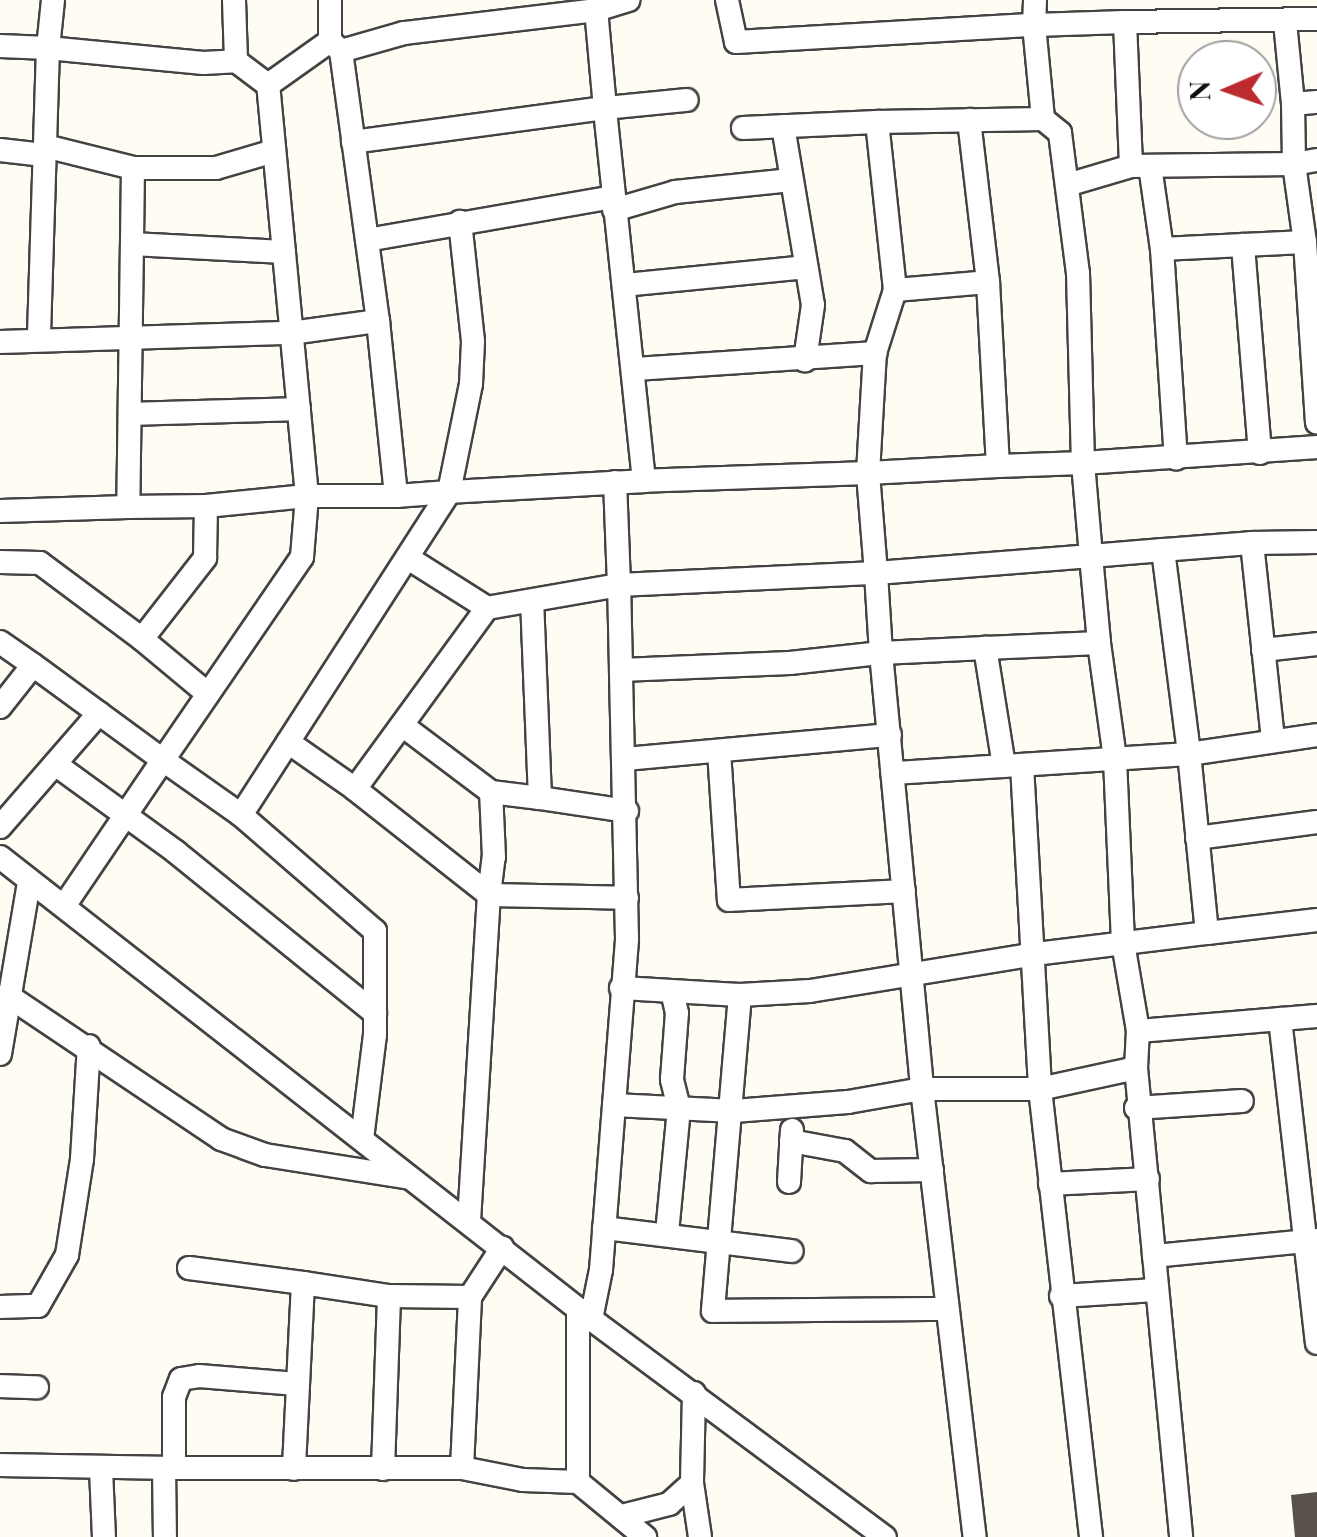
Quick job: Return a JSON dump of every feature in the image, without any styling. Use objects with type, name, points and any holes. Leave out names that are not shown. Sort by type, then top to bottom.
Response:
[{"type":"street","points":[[40,338],[48,48],[53,0]]},
{"type":"street","points":[[234,0],[236,61]]},
{"type":"street","points":[[330,0],[378,321],[396,496]]},
{"type":"street","points":[[268,85],[335,46],[404,33],[596,10],[629,0]]},
{"type":"street","points":[[727,0],[736,42],[1034,25],[1317,19]]},
{"type":"street","points":[[1035,0],[1043,119]]},
{"type":"street","points":[[596,10],[614,203],[636,369],[644,480]]},
{"type":"street","points":[[1124,22],[1140,166],[1162,249],[1176,459]]},
{"type":"street","points":[[1284,22],[1293,104],[1306,162],[1305,242],[1317,423]]},
{"type":"street","points":[[0,46],[203,63],[236,61],[268,85],[307,496],[302,557],[64,906]]},
{"type":"street","points":[[353,142],[687,100]]},
{"type":"street","points":[[1293,104],[1317,102]]},
{"type":"street","points":[[743,128],[1043,119],[1060,133],[1078,273],[1083,463],[1114,759],[1123,944],[1138,1030],[1136,1108],[1148,1178],[1181,1537]]},
{"type":"street","points":[[969,120],[988,282],[998,466]]},
{"type":"street","points":[[877,122],[895,290],[875,352],[868,473],[922,1088],[975,1537]]},
{"type":"street","points":[[783,126],[813,305],[805,360]]},
{"type":"street","points":[[0,150],[45,150],[133,168],[216,168],[274,151]]},
{"type":"street","points":[[1067,186],[1140,166],[1306,162]]},
{"type":"street","points":[[128,508],[133,168]]},
{"type":"street","points":[[367,240],[460,222],[791,180]]},
{"type":"street","points":[[241,815],[449,492],[471,384],[473,341],[460,222]]},
{"type":"street","points":[[1162,249],[1305,242]]},
{"type":"street","points":[[132,244],[284,252]]},
{"type":"street","points":[[1243,245],[1260,454]]},
{"type":"street","points":[[624,284],[806,268]]},
{"type":"street","points":[[895,290],[988,282]]},
{"type":"street","points":[[0,342],[292,333],[378,321]]},
{"type":"street","points":[[636,369],[805,360],[875,352]]},
{"type":"street","points":[[130,414],[299,409]]},
{"type":"street","points":[[0,486],[2,511],[206,506],[307,496],[396,496],[644,480],[1176,459],[1317,447]]},
{"type":"street","points":[[578,1482],[584,1314],[604,1228],[627,898],[615,482]]},
{"type":"street","points":[[142,639],[205,558],[206,506]]},
{"type":"street","points":[[408,558],[487,608],[619,585],[876,573],[1317,542]]},
{"type":"street","points":[[1252,544],[1273,741]]},
{"type":"street","points":[[1163,550],[1189,754],[1206,933]]},
{"type":"street","points":[[0,562],[40,563],[208,694]]},
{"type":"street","points":[[532,603],[540,798]]},
{"type":"street","points":[[355,790],[487,608]]},
{"type":"street","points":[[0,642],[241,815],[375,931],[375,1013],[362,1139]]},
{"type":"street","points":[[621,670],[1099,643]]},
{"type":"street","points":[[1263,650],[1317,644]]},
{"type":"street","points":[[985,648],[1013,766],[1036,954],[1040,1089],[1091,1537]]},
{"type":"street","points":[[0,707],[33,666]]},
{"type":"street","points":[[0,827],[99,713]]},
{"type":"street","points":[[402,725],[491,792],[626,811]]},
{"type":"street","points":[[625,759],[890,735]]},
{"type":"street","points":[[893,773],[1189,754],[1317,736]]},
{"type":"street","points":[[288,742],[489,895],[627,898]]},
{"type":"street","points":[[719,751],[729,900],[904,891]]},
{"type":"street","points":[[55,764],[126,815],[375,1013]]},
{"type":"street","points":[[469,1222],[494,857],[491,792]]},
{"type":"street","points":[[1197,838],[1317,822]]},
{"type":"street","points":[[0,857],[584,1314],[885,1537]]},
{"type":"street","points":[[0,1054],[8,995],[7,960],[29,882]]},
{"type":"street","points":[[621,988],[740,996],[810,991],[1036,954],[1317,920]]},
{"type":"street","points":[[667,1233],[679,1108],[672,1079],[677,1013],[672,992]]},
{"type":"street","points":[[8,995],[89,1046],[203,1128],[244,1149],[414,1178]]},
{"type":"street","points":[[740,996],[712,1306],[718,1314],[947,1309]]},
{"type":"street","points":[[1138,1030],[1317,1016]]},
{"type":"street","points":[[1280,1019],[1311,1240],[1317,1342]]},
{"type":"street","points":[[0,1307],[38,1306],[67,1255],[82,1159],[89,1046]]},
{"type":"street","points":[[614,1106],[727,1110],[848,1102],[922,1088],[1040,1089],[1136,1068]]},
{"type":"street","points":[[1136,1108],[1242,1101]]},
{"type":"street","points":[[788,1182],[793,1106]]},
{"type":"street","points":[[791,1141],[845,1150],[871,1171],[932,1170]]},
{"type":"street","points":[[1050,1184],[1148,1178]]},
{"type":"street","points":[[604,1228],[792,1250]]},
{"type":"street","points":[[1154,1256],[1311,1240]]},
{"type":"street","points":[[462,1468],[470,1297],[502,1248]]},
{"type":"street","points":[[189,1268],[389,1296],[470,1297]]},
{"type":"street","points":[[294,1469],[303,1283]]},
{"type":"street","points":[[1061,1296],[1156,1290]]},
{"type":"street","points":[[383,1468],[389,1296]]},
{"type":"street","points":[[166,1537],[174,1397],[181,1379],[198,1376],[297,1384]]},
{"type":"street","points":[[0,1386],[37,1387]]},
{"type":"street","points":[[694,1393],[692,1483],[700,1537]]},
{"type":"street","points":[[0,1465],[101,1469],[462,1468],[523,1480],[578,1482],[646,1537]]},
{"type":"street","points":[[101,1469],[104,1537]]},
{"type":"street","points":[[622,1516],[669,1504],[692,1483]]},
{"type":"building","points":[[1317,1492],[1317,1537],[1295,1537],[1291,1495]]}]
